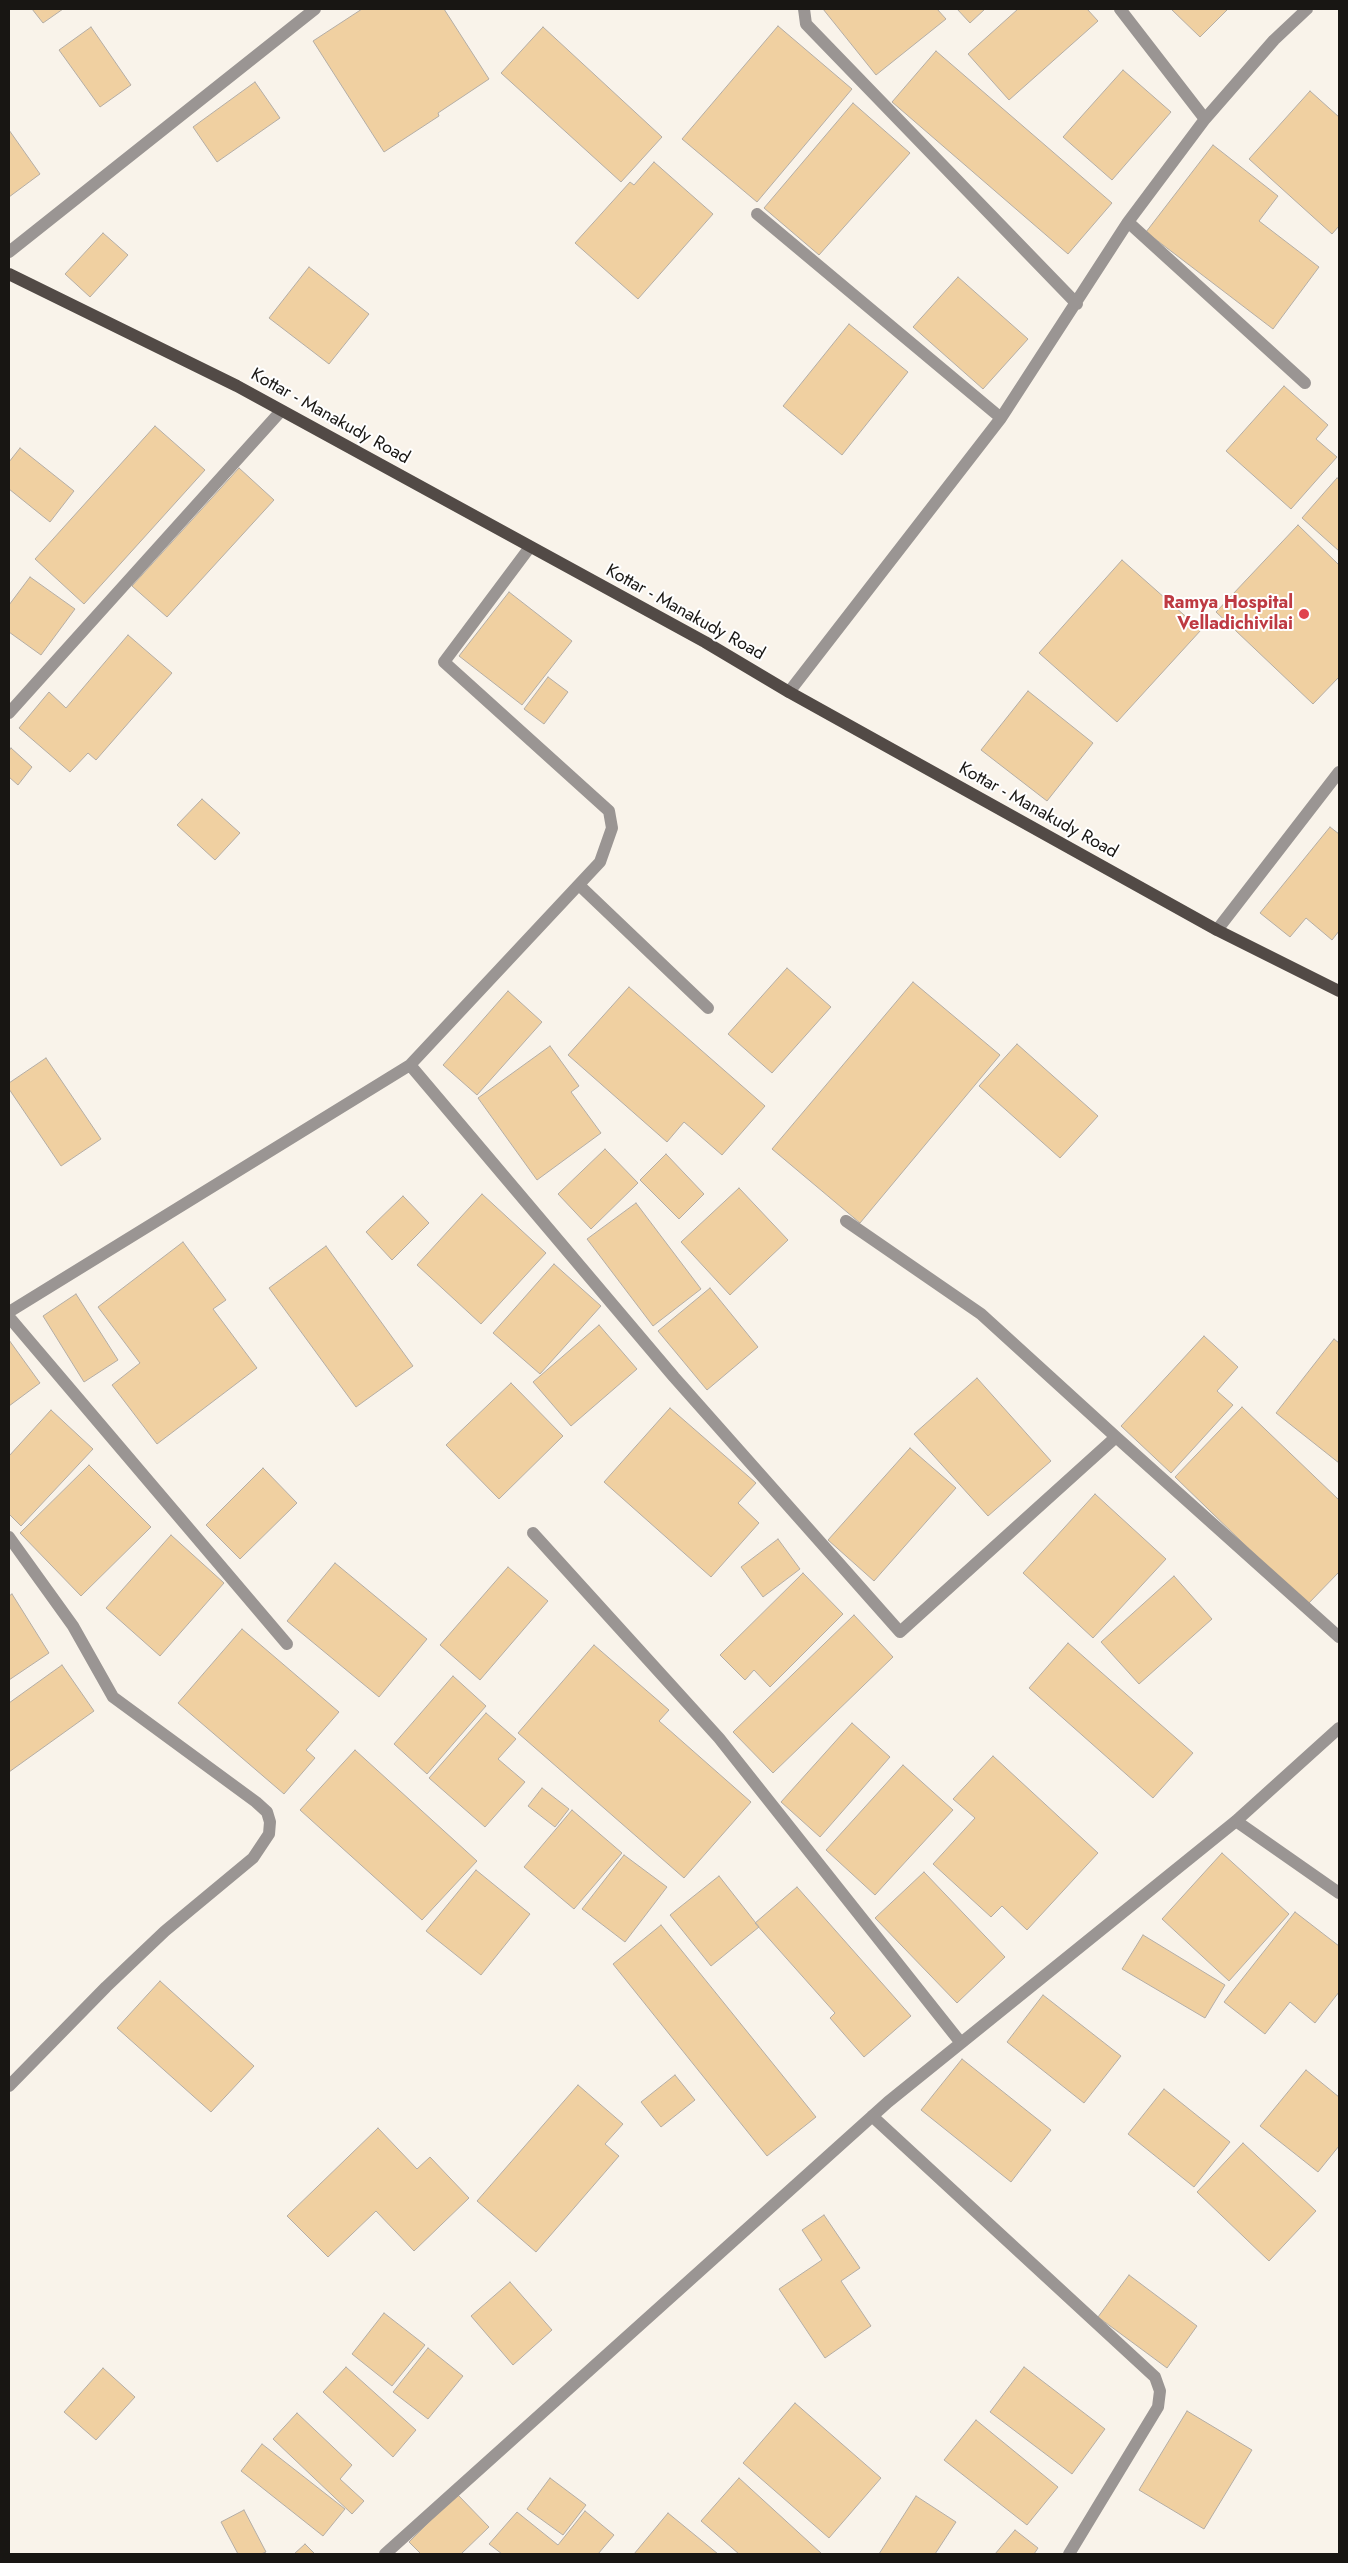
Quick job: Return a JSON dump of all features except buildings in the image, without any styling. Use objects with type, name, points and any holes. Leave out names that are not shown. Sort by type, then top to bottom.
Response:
[{"type":"main road","name":"Kottar - Manakudy Road","points":[[9,274],[237,386],[705,642],[789,692],[1217,930],[1339,991]]},
{"type":"street","points":[[9,252],[315,9]]},
{"type":"street","points":[[804,9],[806,24],[1077,304]]},
{"type":"street","points":[[1120,9],[1205,119]]},
{"type":"street","points":[[789,692],[1001,418],[1077,304],[1128,222],[1205,119],[1274,40],[1307,9]]},
{"type":"street","points":[[757,214],[1001,418]]},
{"type":"street","points":[[1128,222],[1304,383]]},
{"type":"street","points":[[9,713],[281,411]]},
{"type":"street","points":[[9,1312],[410,1065],[600,862],[612,828],[609,810],[444,662],[530,547]]},
{"type":"street","points":[[1217,930],[1339,772]]},
{"type":"street","points":[[579,885],[708,1008]]},
{"type":"street","points":[[410,1065],[674,1377],[900,1632],[1116,1437]]},
{"type":"street","points":[[846,1221],[981,1314],[1339,1637]]},
{"type":"street","points":[[9,1317],[287,1644]]},
{"type":"street","points":[[533,1533],[719,1738],[961,2043]]},
{"type":"street","points":[[9,1538],[73,1626],[113,1697],[190,1751],[256,1802],[266,1812],[270,1822],[269,1834],[253,1858],[165,1931],[106,1987],[9,2086]]},
{"type":"street","points":[[385,2554],[872,2116],[1236,1821],[1339,1728]]},
{"type":"street","points":[[1236,1821],[1339,1893]]},
{"type":"street","points":[[872,2116],[1155,2377],[1160,2391],[1158,2408],[1069,2554]]},
{"type":"place","name":"Ramya Hospital Velladichivilai","points":[[1304,614]]}]
